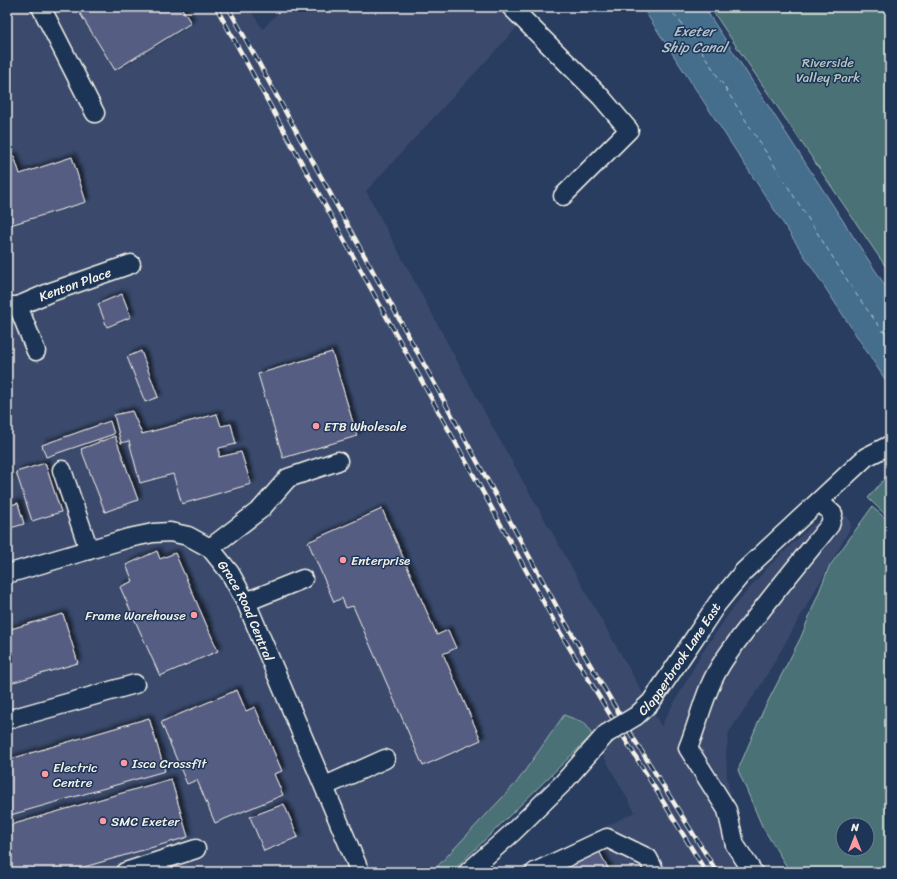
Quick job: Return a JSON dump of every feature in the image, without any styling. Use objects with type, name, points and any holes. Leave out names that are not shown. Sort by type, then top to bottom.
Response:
[{"type":"street","points":[[41,7],[95,112]]},
{"type":"street","points":[[511,7],[601,97],[629,130],[563,196]]},
{"type":"street","name":"Kenton Place","points":[[36,351],[13,306],[51,292],[91,269],[131,264]]},
{"type":"street","name":"Clapperbrook Lane East","points":[[468,872],[512,833],[552,794],[606,734],[636,716],[651,702],[717,604],[744,571],[866,457],[890,445]]},
{"type":"street","points":[[210,548],[262,508],[288,478],[338,461]]},
{"type":"street","points":[[62,470],[89,550]]},
{"type":"street","points":[[752,872],[735,845],[727,810],[688,748],[703,703],[718,669],[771,597],[830,525],[833,514],[819,501]]},
{"type":"street","name":"Grace Road Central","points":[[7,574],[153,533],[170,532],[188,536],[210,548],[230,573],[246,602],[325,786],[360,872]]},
{"type":"street","points":[[246,602],[303,579]]},
{"type":"street","points":[[7,720],[135,684]]},
{"type":"street","points":[[325,786],[385,759]]},
{"type":"street","points":[[535,872],[607,838],[648,858],[655,872]]},
{"type":"street","points":[[125,872],[196,849]]},
{"type":"shaded area","points":[[7,7],[248,7],[263,29],[283,7],[529,7],[533,10],[366,191],[498,437],[661,726],[702,653],[734,606],[769,566],[812,525],[841,512],[849,518],[851,527],[761,685],[729,732],[726,753],[727,778],[741,843],[760,872],[515,872],[635,812],[585,723],[564,715],[517,782],[432,872],[7,872]]},
{"type":"green space","name":"Riverside Valley Park","points":[[710,7],[890,7],[890,273],[726,31]]},
{"type":"green space","points":[[890,472],[890,519],[868,498]]},
{"type":"green space","points":[[872,507],[890,522],[890,872],[790,872],[762,826],[738,770],[763,711],[801,637],[829,567]]},
{"type":"green space","points":[[564,715],[585,723],[592,735],[455,869],[449,872],[432,872],[517,782]]},
{"type":"water","name":"Exeter Ship Canal","points":[[642,7],[704,7],[890,293],[890,387]]},
{"type":"building","points":[[76,7],[181,7],[191,23],[115,70]]},
{"type":"building","points":[[14,156],[20,174],[72,157],[86,202],[7,226],[7,158]]},
{"type":"building","points":[[122,294],[131,317],[107,327],[98,304]]},
{"type":"building","points":[[141,351],[158,397],[145,402],[127,357]]},
{"type":"building","points":[[332,352],[357,436],[283,458],[258,374]]},
{"type":"building","points":[[132,411],[142,434],[217,414],[221,426],[231,424],[236,444],[219,448],[219,457],[241,452],[251,484],[182,504],[173,474],[140,483],[129,441],[121,443],[114,415]]},
{"type":"building","points":[[110,421],[114,434],[46,457],[42,445]]},
{"type":"building","points":[[115,436],[138,500],[105,512],[81,449]]},
{"type":"building","points":[[45,463],[61,512],[32,521],[16,472]]},
{"type":"building","points":[[7,468],[11,480],[7,481]]},
{"type":"building","points":[[18,503],[24,524],[7,529],[7,506]]},
{"type":"building","points":[[382,509],[437,635],[448,630],[456,648],[443,654],[481,740],[423,766],[353,606],[346,608],[342,598],[334,602],[308,542]]},
{"type":"building","points":[[157,551],[160,559],[175,553],[218,651],[160,676],[120,587],[133,581],[126,565]]},
{"type":"building","points":[[63,614],[78,663],[7,684],[7,630]]},
{"type":"building","points":[[237,690],[246,711],[255,707],[282,771],[274,774],[283,795],[215,823],[197,780],[187,784],[161,722]]},
{"type":"building","points":[[149,718],[165,771],[7,816],[7,760]]},
{"type":"building","name":"SMC Exeter","points":[[171,779],[188,837],[67,872],[8,872],[7,826]]},
{"type":"building","points":[[284,804],[298,837],[264,851],[250,817]]},
{"type":"building","points":[[597,847],[610,872],[548,872]]},
{"type":"ferry route","points":[[668,7],[694,39],[858,297],[890,341]]},
{"type":"railway","points":[[216,7],[561,634],[706,872]]},
{"type":"railway","points":[[228,7],[568,627],[634,739],[717,872]]},
{"type":"place","name":"ETB Wholesale","points":[[316,426]]},
{"type":"place","name":"Enterprise","points":[[343,560]]},
{"type":"place","name":"Frame Warehouse","points":[[194,615]]},
{"type":"place","name":"Isca Crossfit","points":[[124,763]]},
{"type":"place","name":"Electric Centre","points":[[45,774]]},
{"type":"place","name":"SMC Exeter","points":[[103,821]]}]
